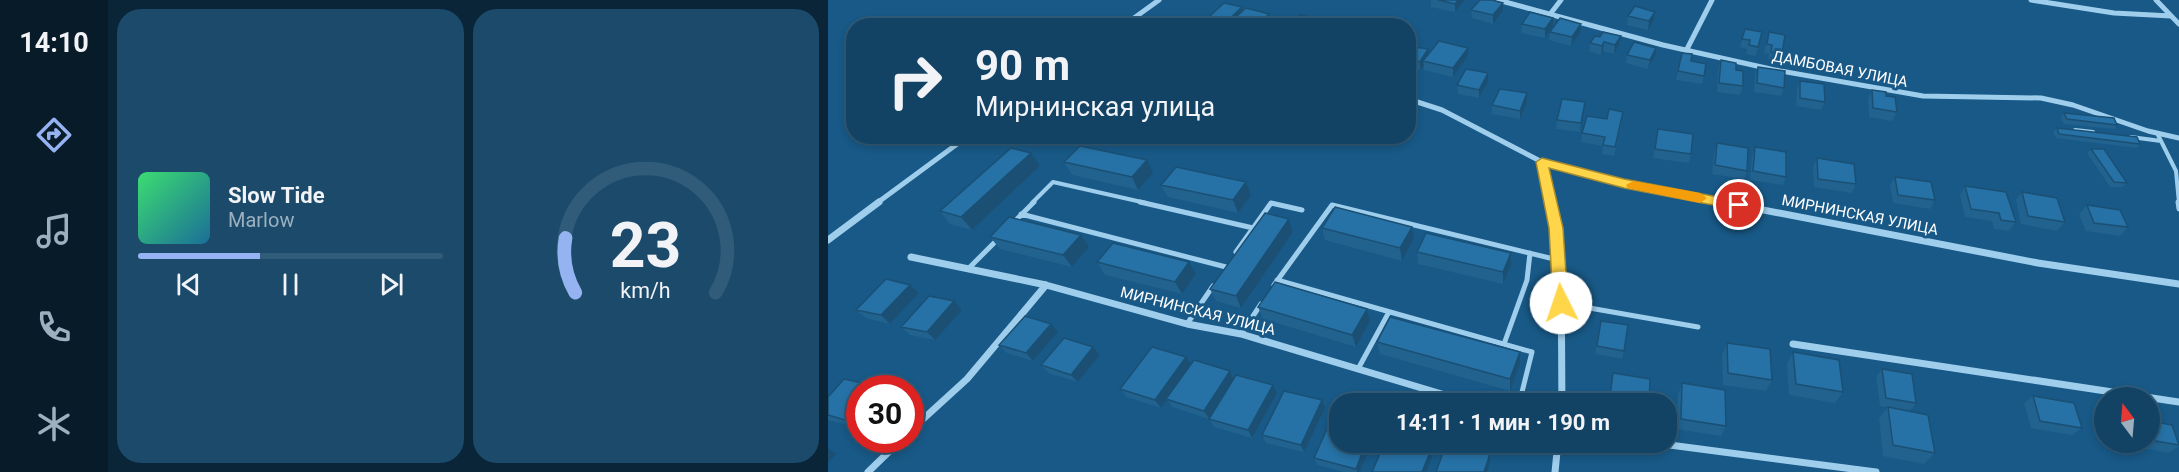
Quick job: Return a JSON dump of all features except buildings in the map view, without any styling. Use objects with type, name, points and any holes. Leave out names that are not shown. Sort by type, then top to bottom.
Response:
[{"type":"street","points":[[1134,18],[1160,0]]},
{"type":"street","name":"ДАМБОВАЯ УЛИЦА","points":[[1498,0],[1686,51],[1925,97],[2027,96],[2058,100],[2158,135],[2179,138]]},
{"type":"street","points":[[1551,13],[1561,0]]},
{"type":"street","points":[[1686,51],[1712,0]]},
{"type":"street","points":[[2031,0],[2114,13],[2171,16]]},
{"type":"street","points":[[2157,0],[2179,24]]},
{"type":"street","name":"МИРНИНСКАЯ УЛИЦА","points":[[1416,102],[1442,110],[1542,162],[1624,183],[2038,263],[2179,284]]},
{"type":"street","points":[[828,240],[957,144]]},
{"type":"street","points":[[1542,162],[1556,228],[1561,303],[1562,393]]},
{"type":"street","name":"МИРНИНСКАЯ УЛИЦА","points":[[911,256],[1046,285],[1187,324],[1241,334],[1438,393]]},
{"type":"street","points":[[924,418],[967,379],[1046,285]]},
{"type":"street","points":[[1792,344],[2179,402]]},
{"type":"street","points":[[1677,446],[1876,472]]},
{"type":"street","points":[[868,472],[888,453]]},
{"type":"street","points":[[1555,472],[1557,453]]},
{"type":"lane","points":[[2075,130],[2097,132]]},
{"type":"lane","points":[[2158,135],[2176,171],[2179,208]]},
{"type":"lane","points":[[2129,137],[2161,141]]},
{"type":"lane","points":[[968,269],[1053,182],[1253,228]]},
{"type":"lane","points":[[1187,324],[1270,203],[1302,210]]},
{"type":"lane","points":[[1271,289],[1332,205],[1558,260]]},
{"type":"lane","points":[[1021,214],[1226,267]]},
{"type":"lane","points":[[1504,344],[1527,280],[1530,253]]},
{"type":"lane","points":[[1277,280],[1532,352],[1522,393]]},
{"type":"lane","points":[[1241,334],[1265,298]]},
{"type":"lane","points":[[1561,303],[1698,327]]},
{"type":"lane","points":[[1358,369],[1389,312]]},
{"type":"slow traffic","points":[[1633,185],[1700,198]]},
{"type":"route","points":[[1561,303],[1556,228],[1542,162],[1624,183],[1739,205]]}]
